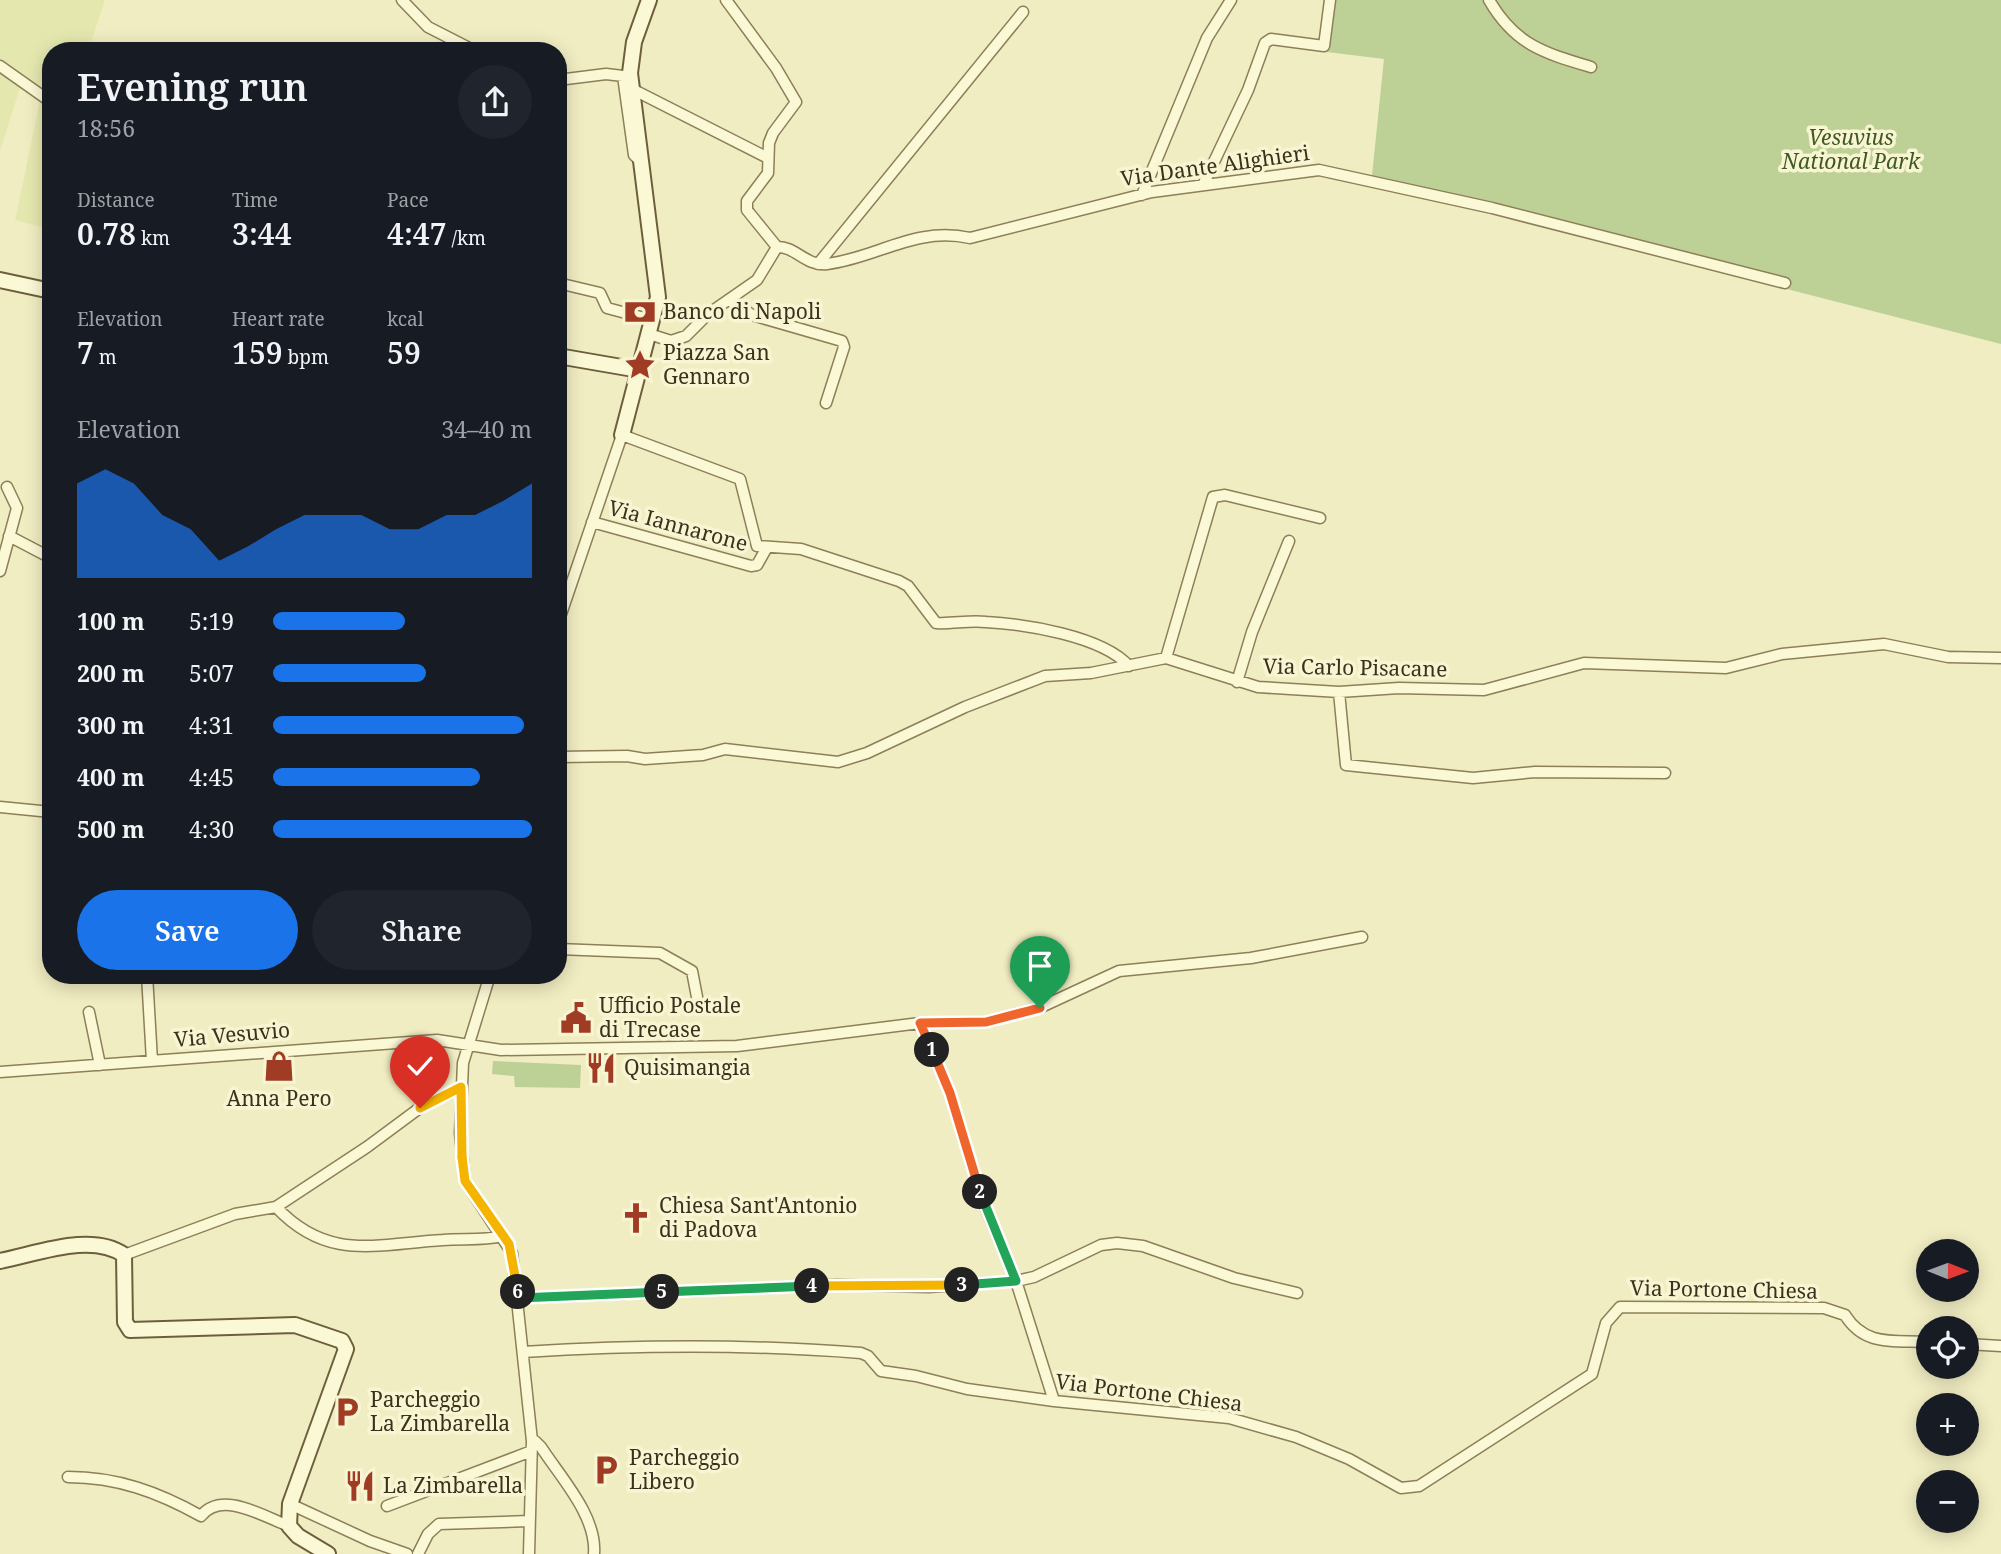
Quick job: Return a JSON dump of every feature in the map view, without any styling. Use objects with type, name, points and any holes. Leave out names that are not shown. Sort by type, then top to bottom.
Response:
[{"type":"street","points":[[402,0],[428,27],[457,42]]},
{"type":"street","points":[[567,597],[621,435],[658,297],[632,89],[631,52],[649,0]]},
{"type":"street","points":[[726,0],[776,68],[796,102],[776,127],[768,158],[768,173],[747,201],[747,210],[777,247]]},
{"type":"street","points":[[1142,194],[1207,38],[1231,0]]},
{"type":"street","points":[[1203,185],[1248,90],[1265,43],[1271,39],[1324,46],[1330,0]]},
{"type":"street","points":[[1489,0],[1529,46],[1591,68]]},
{"type":"street","points":[[777,247],[783,247],[806,261],[818,264],[1023,12]]},
{"type":"street","points":[[0,66],[42,96]]},
{"type":"street","points":[[567,79],[607,74],[623,76],[634,155],[641,161]]},
{"type":"street","points":[[632,89],[768,158]]},
{"type":"street","name":"Via Dante Alighieri","points":[[818,264],[828,264],[923,237],[952,234],[970,238],[1142,194],[1319,170],[1785,284]]},
{"type":"street","points":[[567,285],[600,293],[607,308],[651,327],[671,341],[686,336],[708,314],[757,281],[777,247]]},
{"type":"street","points":[[0,280],[42,289]]},
{"type":"street","points":[[730,300],[752,316],[842,341],[844,347],[826,403]]},
{"type":"street","points":[[567,358],[639,370]]},
{"type":"street","points":[[621,435],[740,478],[755,544],[766,548]]},
{"type":"street","points":[[0,571],[16,508],[7,487]]},
{"type":"street","points":[[567,757],[627,756],[645,760],[703,755],[725,749],[838,762],[867,753],[965,707],[1045,676],[1091,673],[1166,658],[1213,497],[1225,495],[1320,518]]},
{"type":"street","name":"Via Iannarone","points":[[593,522],[751,566],[757,565],[766,548],[801,549],[899,581],[908,586],[936,623],[987,622],[1059,633],[1111,652],[1129,666]]},
{"type":"street","points":[[9,536],[42,553]]},
{"type":"street","points":[[1237,682],[1252,632],[1289,541]]},
{"type":"street","name":"Via Carlo Pisacane","points":[[1166,658],[1258,687],[1339,692],[1399,688],[1484,690],[1584,663],[1726,668],[1782,654],[1884,643],[1948,657],[2001,658]]},
{"type":"street","points":[[1339,692],[1346,765],[1473,778],[1535,772],[1665,773]]},
{"type":"street","points":[[0,807],[42,812]]},
{"type":"street","name":"Via Vesuvio","points":[[0,1072],[436,1040],[501,1050],[737,1046],[920,1023],[986,1022],[1040,1008],[1119,971],[1251,958],[1362,937]]},
{"type":"street","points":[[567,949],[660,953],[692,971],[697,997]]},
{"type":"street","points":[[148,984],[152,1061]]},
{"type":"street","points":[[487,984],[467,1046],[461,1087],[460,1133],[465,1181],[512,1253],[519,1298],[532,1441],[529,1452],[528,1554]]},
{"type":"street","points":[[89,1012],[100,1065]]},
{"type":"street","points":[[920,1023],[950,1093],[981,1196],[1016,1281],[1054,1401]]},
{"type":"street","points":[[0,1261],[89,1244],[105,1245],[124,1255],[235,1214],[276,1207],[367,1147],[421,1107],[461,1087]]},
{"type":"street","points":[[276,1207],[292,1223],[316,1238],[347,1247],[398,1246],[502,1236]]},
{"type":"street","points":[[519,1298],[837,1285],[929,1287],[1016,1281],[1034,1277],[1101,1245],[1117,1243],[1143,1246],[1234,1278],[1297,1293]]},
{"type":"street","points":[[124,1255],[125,1322],[130,1330],[295,1325],[342,1341],[345,1349],[290,1504],[289,1526]]},
{"type":"street","name":"Via Portone Chiesa","points":[[523,1352],[718,1347],[802,1348],[861,1353],[868,1356],[881,1371],[916,1376],[967,1389],[1054,1401],[1229,1418],[1296,1437],[1349,1459],[1401,1488],[1419,1486],[1592,1374],[1606,1323],[1620,1307],[1824,1308],[1845,1315],[1855,1331],[1871,1339],[1916,1341]]},
{"type":"street","points":[[1979,1345],[2001,1346]]},
{"type":"street","points":[[532,1441],[536,1441],[541,1447],[587,1518],[596,1537],[594,1554]]},
{"type":"street","points":[[387,1506],[529,1452]]},
{"type":"street","points":[[68,1477],[103,1477],[173,1501],[201,1516],[209,1506],[222,1502],[289,1526],[298,1536],[328,1554]]},
{"type":"street","points":[[290,1504],[370,1541],[407,1554]]},
{"type":"street","points":[[418,1554],[428,1534],[439,1524],[529,1521]]},
{"type":"green space","points":[[0,0],[105,0],[91,42],[42,42],[42,227],[15,220],[40,101],[20,88],[0,151]]},
{"type":"green space","name":"Vesuvius National Park","points":[[1325,0],[2001,0],[2001,344],[1519,220],[1371,185],[1384,59],[1319,51]]},
{"type":"green space","points":[[493,1061],[581,1065],[580,1088],[515,1087],[514,1076],[492,1074]]},
{"type":"place","name":"Banco di Napoli","points":[[640,312]]},
{"type":"place","name":"Piazza San Gennaro","points":[[640,365]]},
{"type":"place","name":"Ufficio Postale di Trecase","points":[[576,1018]]},
{"type":"place","name":"Anna Pero","points":[[279,1066]]},
{"type":"place","name":"Quisimangia","points":[[601,1068]]},
{"type":"place","name":"Chiesa Sant'Antonio di Padova","points":[[636,1218]]},
{"type":"place","name":"Parcheggio La Zimbarella","points":[[347,1412]]},
{"type":"place","name":"Parcheggio Libero","points":[[606,1470]]},
{"type":"place","name":"La Zimbarella","points":[[360,1486]]},
{"type":"route","points":[[420,1108],[461,1087],[463,1174],[491,1222],[509,1244],[519,1298],[556,1299],[837,1285],[929,1287],[1016,1281],[981,1196],[950,1093],[920,1023],[950,1025],[986,1022],[1040,1008]]}]
